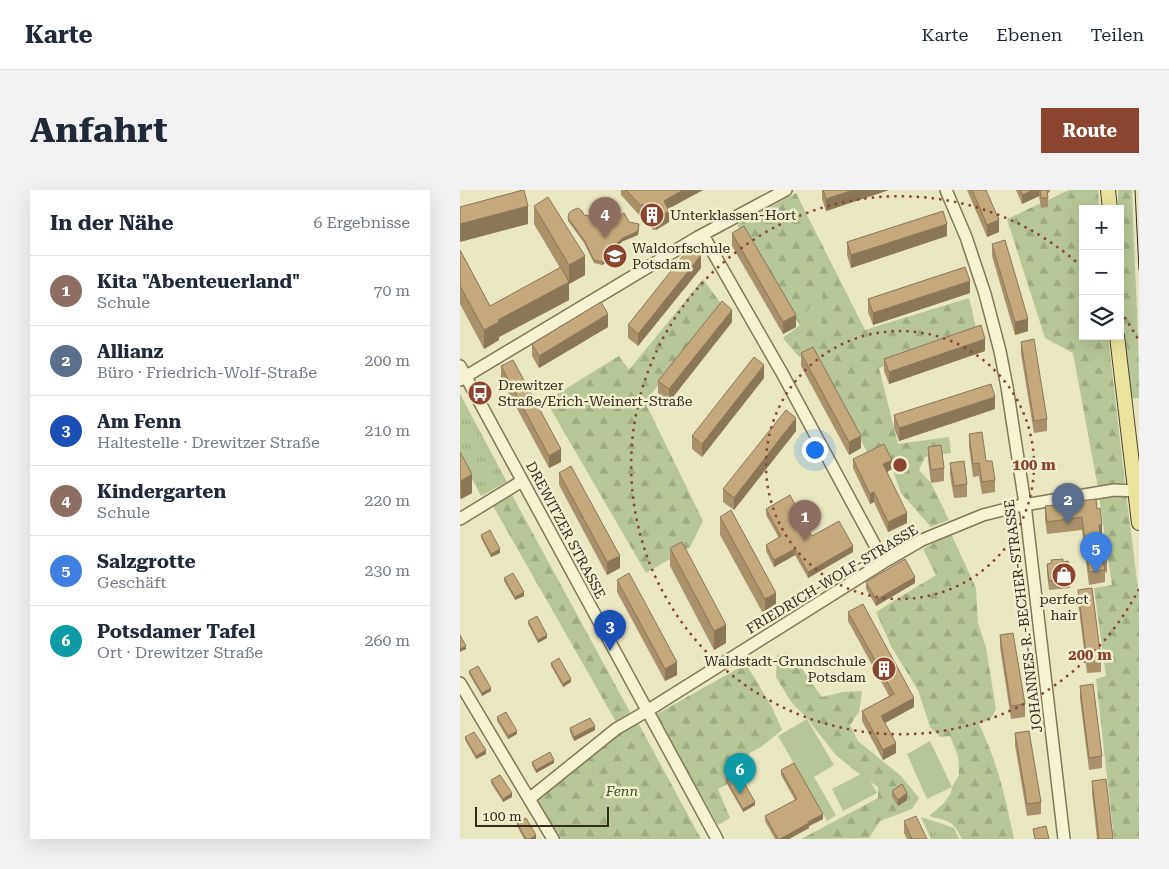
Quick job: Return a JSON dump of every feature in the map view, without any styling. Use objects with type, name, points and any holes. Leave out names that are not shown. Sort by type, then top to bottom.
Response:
[{"type":"main road","points":[[1108,190],[1110,205]]},
{"type":"main road","points":[[1118,340],[1137,491],[1139,523]]},
{"type":"street","points":[[463,378],[703,235],[786,190]]},
{"type":"street","name":"JOHANNES-R.-BECHER-STRASSE","points":[[946,190],[976,265],[1000,351],[1007,387],[1025,504],[1064,839]]},
{"type":"street","points":[[703,235],[782,373],[884,562]]},
{"type":"street","name":"DREWITZER STRASSE","points":[[460,366],[463,378],[522,481],[717,839]]},
{"type":"street","points":[[460,519],[522,481]]},
{"type":"street","name":"FRIEDRICH-WOLF-STRASSE","points":[[529,799],[616,729],[884,562],[930,537],[983,515],[1025,504],[1114,490],[1137,491]]},
{"type":"street","points":[[460,683],[553,839]]},
{"type":"green space","points":[[1069,190],[1098,190],[1099,205],[1079,205],[1079,340],[1108,340],[1125,483],[1098,488],[1073,353],[1045,338],[1007,219]]},
{"type":"green space","points":[[1118,190],[1132,190],[1139,398],[1129,399],[1124,339],[1124,205],[1118,205]]},
{"type":"green space","points":[[796,193],[865,330],[969,298],[978,336],[879,368],[898,444],[949,437],[951,453],[925,457],[919,470],[931,483],[949,520],[931,527],[901,493],[886,451],[867,452],[817,354],[799,357],[783,338],[800,325],[737,225]]},
{"type":"green space","points":[[703,279],[722,305],[645,402],[703,521],[690,547],[646,573],[546,401],[619,356],[629,370]]},
{"type":"green space","points":[[823,285],[821,329],[803,318]]},
{"type":"green space","points":[[460,394],[507,482],[481,496],[460,456]]},
{"type":"green space","points":[[1126,493],[1139,596],[1139,839],[1114,839],[1096,679],[1106,676],[1094,588],[1112,585],[1099,496]]},
{"type":"green space","points":[[512,495],[630,712],[616,722],[493,506]]},
{"type":"green space","points":[[951,534],[976,588],[978,623],[986,648],[996,709],[991,718],[979,724],[1000,780],[1014,839],[962,839],[956,828],[949,822],[929,816],[943,804],[951,793],[952,787],[959,775],[958,756],[950,736],[940,737],[930,727],[918,690],[892,648],[876,612],[936,575],[923,549]]},
{"type":"green space","points":[[788,653],[822,697],[843,692],[862,691],[859,712],[850,725],[858,741],[901,776],[919,798],[912,809],[880,821],[869,838],[801,839],[878,798],[878,787],[835,754],[806,717],[791,702],[776,677],[777,655]]},
{"type":"green space","points":[[746,664],[772,707],[782,730],[761,747],[750,753],[740,777],[718,789],[730,818],[718,825],[655,715]]},
{"type":"green space","name":"Fenn","points":[[636,719],[701,839],[556,839],[533,800]]},
{"type":"green space","points":[[807,719],[834,765],[814,777],[836,815],[827,821],[778,736]]},
{"type":"green space","points":[[930,741],[952,787],[927,799],[907,754]]},
{"type":"green space","points":[[865,772],[877,793],[843,811],[832,789]]},
{"type":"green space","points":[[921,817],[954,828],[959,839],[931,839]]},
{"type":"building","points":[[524,190],[528,206],[460,224],[460,207]]},
{"type":"building","points":[[626,190],[683,190],[664,201],[669,211],[653,219],[642,204],[641,206]]},
{"type":"building","points":[[823,190],[853,190],[826,199]]},
{"type":"building","points":[[972,190],[986,190],[999,220],[987,225]]},
{"type":"building","points":[[1020,190],[1033,190],[1022,195]]},
{"type":"building","points":[[1040,190],[1047,190],[1048,198],[1041,198]]},
{"type":"building","points":[[548,197],[585,256],[569,265],[534,206]]},
{"type":"building","points":[[578,208],[584,215],[595,217],[602,225],[607,221],[616,224],[617,217],[624,213],[629,222],[639,224],[638,231],[617,243],[609,258],[602,262],[594,260],[584,240],[568,218],[569,213]]},
{"type":"building","points":[[943,211],[947,224],[851,255],[847,242]]},
{"type":"building","points":[[744,226],[796,315],[783,322],[732,233]]},
{"type":"building","points":[[1005,240],[1028,319],[1015,322],[992,244]]},
{"type":"building","points":[[690,247],[701,255],[638,334],[628,325]]},
{"type":"building","points":[[460,250],[490,306],[561,267],[569,282],[498,320],[499,322],[484,330],[460,286]]},
{"type":"building","points":[[965,267],[970,281],[873,313],[868,299]]},
{"type":"building","points":[[722,301],[732,310],[669,389],[658,381]]},
{"type":"building","points":[[601,302],[608,314],[539,356],[532,344]]},
{"type":"building","points":[[981,325],[985,339],[889,372],[884,359]]},
{"type":"building","points":[[1034,339],[1047,419],[1034,421],[1021,342]]},
{"type":"building","points":[[813,347],[861,436],[849,442],[801,353]]},
{"type":"building","points":[[754,357],[764,365],[702,444],[692,436]]},
{"type":"building","points":[[513,360],[561,449],[549,456],[501,366]]},
{"type":"building","points":[[991,384],[995,397],[899,428],[894,415]]},
{"type":"building","points":[[786,410],[796,418],[734,498],[723,489]]},
{"type":"building","points":[[982,432],[986,461],[992,461],[995,480],[982,482],[979,463],[973,464],[969,434]]},
{"type":"building","points":[[884,444],[892,460],[883,464],[907,513],[888,522],[874,492],[870,494],[853,459]]},
{"type":"building","points":[[941,445],[944,468],[931,470],[928,447]]},
{"type":"building","points":[[460,452],[472,474],[461,481],[460,480]]},
{"type":"building","points":[[964,461],[967,484],[954,486],[950,463]]},
{"type":"building","points":[[571,466],[620,556],[607,562],[559,473]]},
{"type":"building","points":[[790,495],[799,512],[794,515],[806,535],[810,533],[812,536],[839,521],[853,546],[808,572],[795,549],[774,560],[766,545],[781,536],[766,509]]},
{"type":"building","points":[[1096,499],[1097,509],[1100,508],[1102,525],[1099,525],[1101,544],[1104,544],[1107,560],[1103,560],[1105,570],[1089,572],[1082,517],[1047,522],[1045,506],[1055,505],[1054,502]]},
{"type":"building","points":[[731,510],[776,593],[765,599],[720,517]]},
{"type":"building","points":[[490,530],[500,549],[491,554],[481,535]]},
{"type":"building","points":[[682,542],[726,625],[714,631],[670,548]]},
{"type":"building","points":[[905,559],[915,577],[876,600],[866,582]]},
{"type":"building","points":[[1063,559],[1063,562],[1068,561],[1070,578],[1049,581],[1047,564],[1052,563],[1051,560]]},
{"type":"building","points":[[513,573],[524,592],[515,597],[504,578]]},
{"type":"building","points":[[629,573],[677,662],[665,669],[617,580]]},
{"type":"building","points":[[1092,588],[1101,659],[1087,661],[1078,590]]},
{"type":"building","name":"Waldstadt-Grundschule Potsdam","points":[[863,604],[914,698],[881,716],[896,743],[883,750],[862,711],[894,694],[848,612]]},
{"type":"building","points":[[537,616],[547,635],[538,640],[528,621]]},
{"type":"building","points":[[1013,633],[1025,704],[1011,706],[1000,635]]},
{"type":"building","points":[[460,635],[466,646],[460,649]]},
{"type":"building","points":[[559,658],[571,679],[563,684],[551,663]]},
{"type":"building","points":[[478,666],[491,688],[482,693],[469,671]]},
{"type":"building","points":[[1093,684],[1102,756],[1089,758],[1080,686]]},
{"type":"building","points":[[506,712],[517,731],[508,736],[497,717]]},
{"type":"building","points":[[590,718],[595,726],[574,737],[570,728]]},
{"type":"building","points":[[1029,731],[1041,802],[1027,804],[1015,733]]},
{"type":"building","points":[[474,732],[486,750],[476,756],[465,737]]},
{"type":"building","points":[[550,752],[554,760],[536,770],[532,762]]},
{"type":"building","points":[[794,763],[823,814],[778,839],[765,816],[797,799],[781,770]]},
{"type":"building","points":[[738,772],[755,802],[743,809],[726,779]]},
{"type":"building","points":[[500,775],[512,793],[503,799],[491,780]]},
{"type":"building","points":[[1106,779],[1113,839],[1099,839],[1092,781]]},
{"type":"building","points":[[902,784],[907,793],[898,800],[892,791]]},
{"type":"building","points":[[916,816],[927,839],[912,839],[904,821]]},
{"type":"building","points":[[526,818],[536,835],[530,839],[526,839],[517,823]]},
{"type":"building","points":[[1046,826],[1049,839],[1035,839],[1033,829]]},
{"type":"tram line","points":[[1135,190],[1139,270]]},
{"type":"place","name":"Unterklassen-Hort","points":[[652,215]]},
{"type":"place","name":"Kindergarten","points":[[605,238]]},
{"type":"place","name":"Waldorfschule Potsdam","points":[[615,256]]},
{"type":"place","name":"Drewitzer Straße/Erich-Weinert-Straße","points":[[480,393]]},
{"type":"place","name":"Allianz","points":[[1068,524]]},
{"type":"place","name":"Kita \"Abenteuerland\"","points":[[805,541]]},
{"type":"place","name":"Salzgrotte","points":[[1096,573]]},
{"type":"place","name":"perfect hair","points":[[1064,575]]},
{"type":"place","name":"Am Fenn","points":[[610,651]]},
{"type":"place","name":"Waldstadt-Grundschule Potsdam","points":[[884,669]]},
{"type":"place","name":"Potsdamer Tafel","points":[[740,794]]}]
